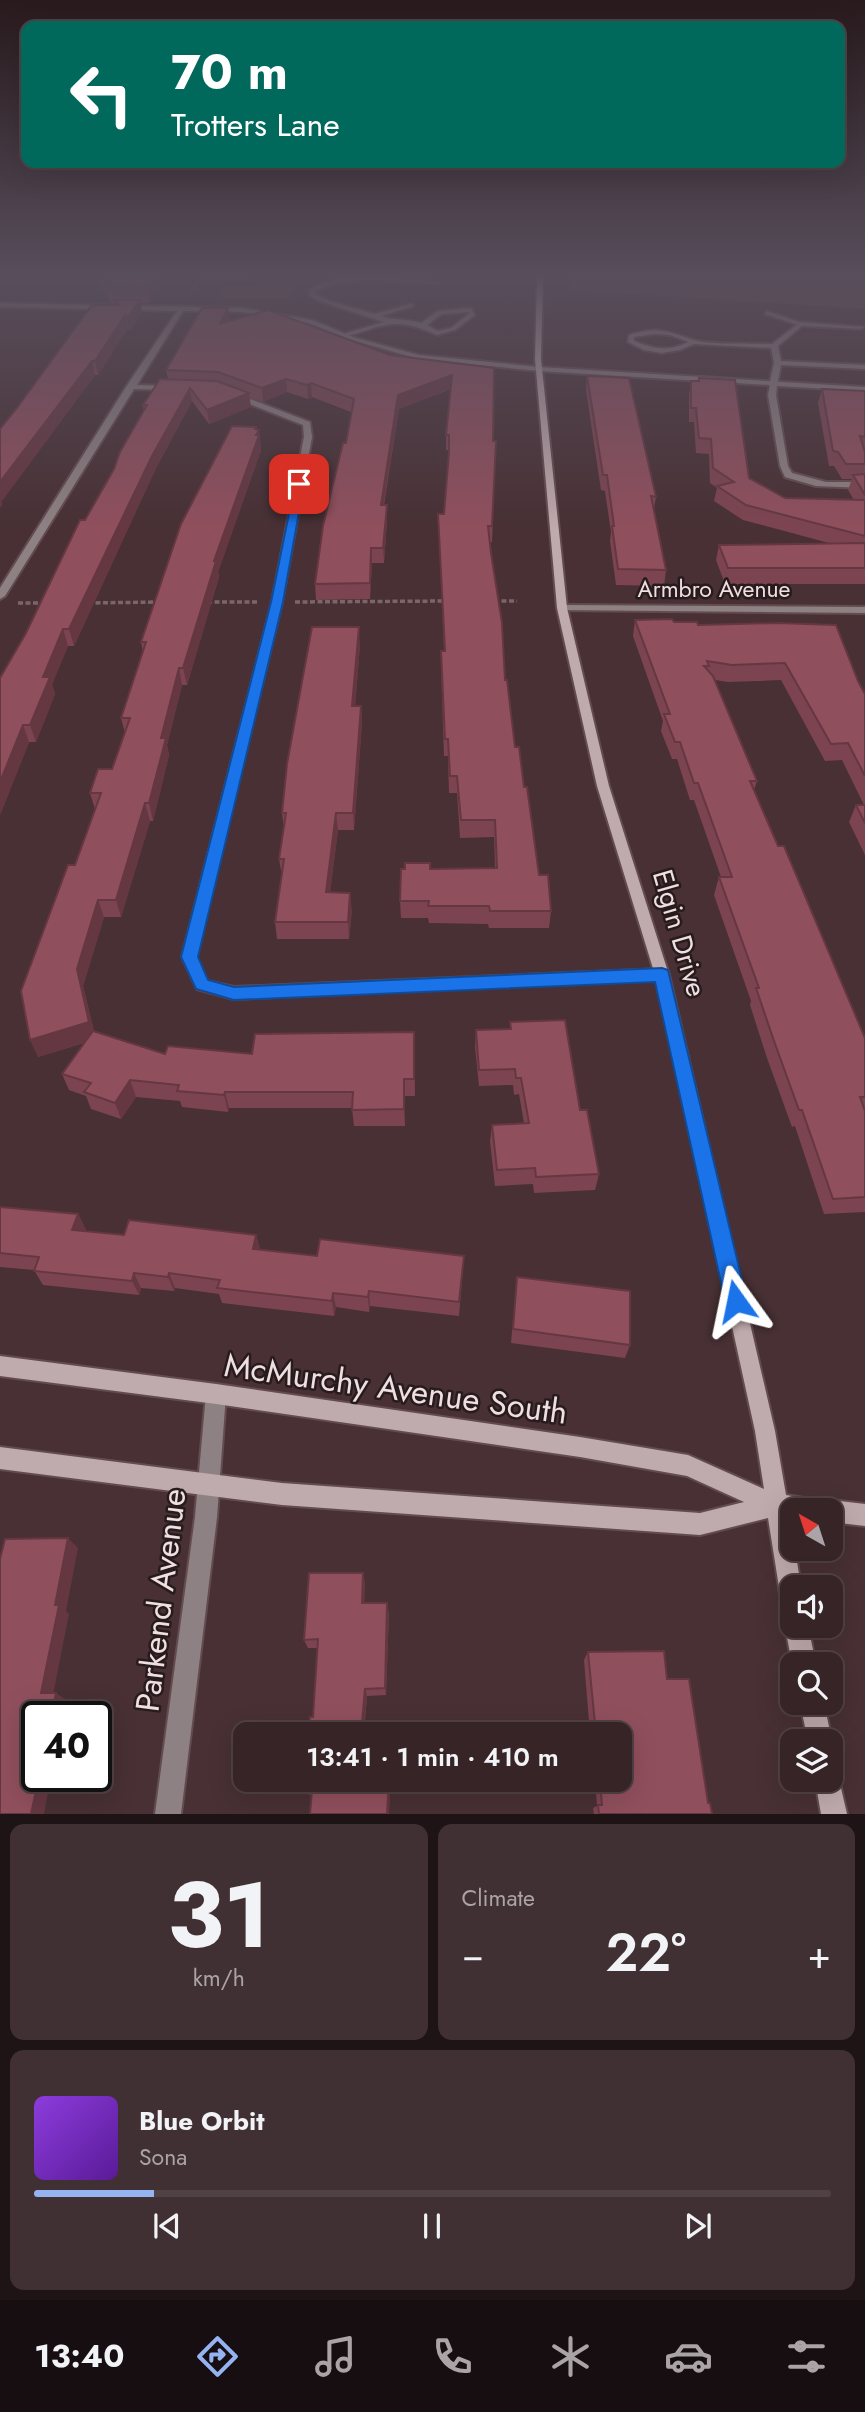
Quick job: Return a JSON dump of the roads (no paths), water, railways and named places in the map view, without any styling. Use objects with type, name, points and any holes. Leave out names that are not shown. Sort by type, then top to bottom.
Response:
[{"type":"street","points":[[0,595],[147,361]]},
{"type":"street","points":[[456,361],[773,386],[865,389]]},
{"type":"street","name":"Elgin Drive","points":[[539,361],[562,608],[603,786],[662,975],[765,1431],[787,1575]]},
{"type":"street","points":[[865,367],[778,363],[772,395],[784,466],[788,475],[806,483],[831,486],[865,485]]},
{"type":"street","points":[[130,387],[182,388]]},
{"type":"street","points":[[220,390],[298,419],[307,424],[308,437],[277,602],[189,957],[202,985],[234,993],[662,975]]},
{"type":"street","name":"Armbro Avenue","points":[[562,608],[865,610]]},
{"type":"street","name":"McMurchy Avenue South","points":[[0,1366],[216,1394],[580,1447],[688,1466],[775,1506]]},
{"type":"street","name":"Parkend Avenue","points":[[168,1814],[206,1517],[216,1394]]},
{"type":"street","name":"McMurchy Avenue South","points":[[0,1458],[295,1495],[700,1524],[780,1506]]},
{"type":"street","points":[[844,1513],[865,1515]]},
{"type":"street","points":[[830,1792],[834,1814]]}]
